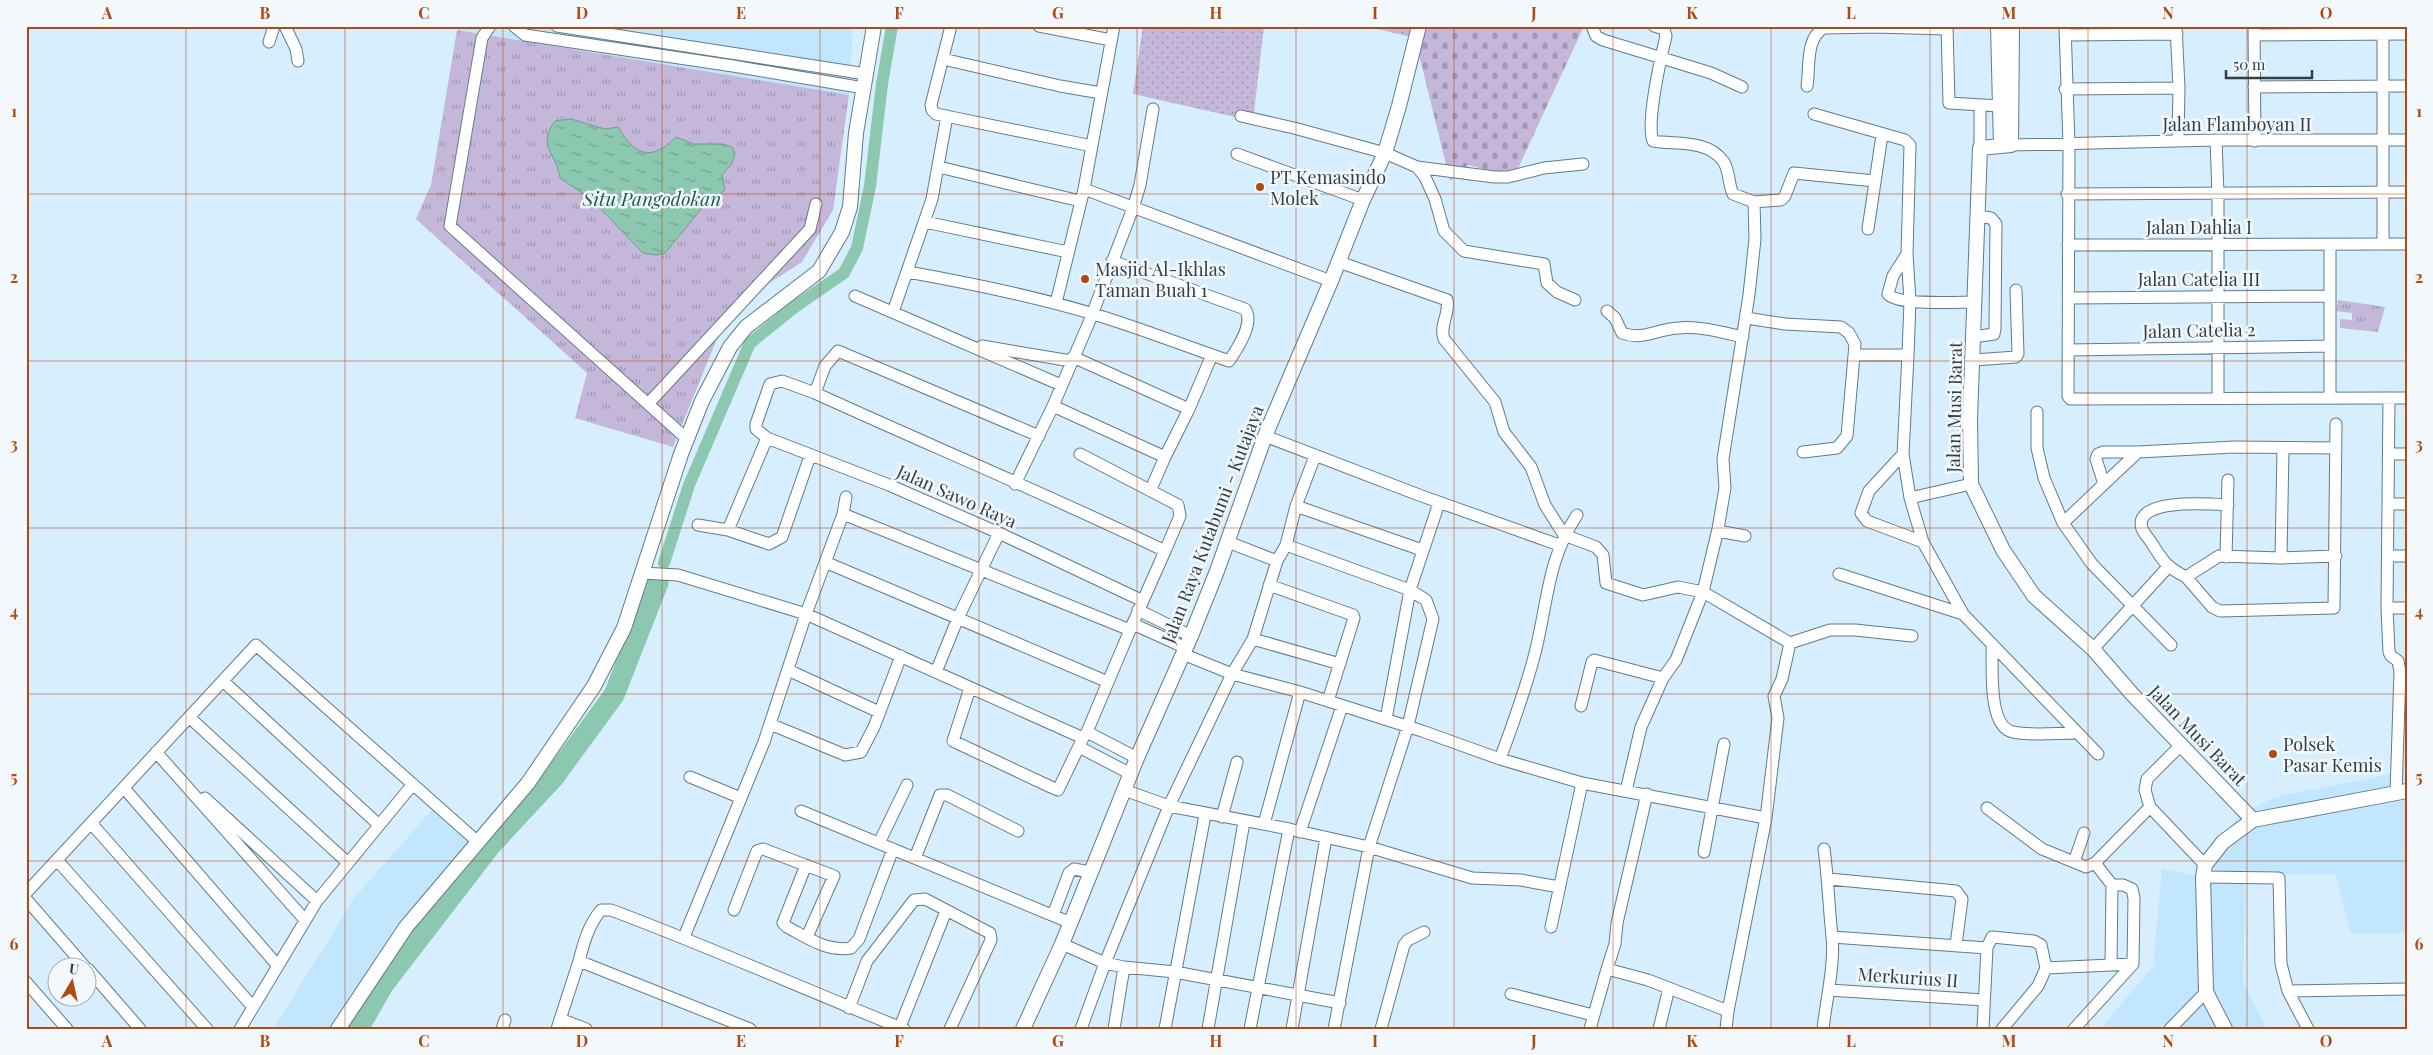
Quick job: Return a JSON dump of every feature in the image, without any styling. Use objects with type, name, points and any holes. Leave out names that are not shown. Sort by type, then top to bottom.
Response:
[{"type":"street","points":[[269,42],[274,26]]},
{"type":"street","points":[[285,26],[296,49],[298,61]]},
{"type":"street","points":[[490,26],[482,38],[450,226],[687,439]]},
{"type":"street","points":[[514,26],[525,35],[734,60],[792,63],[865,81]]},
{"type":"street","points":[[557,26],[734,60],[790,76],[865,81]]},
{"type":"street","points":[[338,1029],[406,927],[528,783],[594,686],[624,628],[687,439],[702,401],[730,347],[746,327],[819,271],[842,232],[850,207],[856,133],[874,26]]},
{"type":"street","points":[[951,26],[931,105],[932,110],[936,114],[1092,146]]},
{"type":"street","points":[[1039,26],[1111,40]]},
{"type":"street","points":[[1056,303],[1084,190],[1114,26]]},
{"type":"street","name":"Jalan Raya Kutabumi - Kutajaya","points":[[1023,1029],[1071,923],[1137,758],[1187,646],[1228,542],[1265,436],[1331,282],[1363,200],[1385,153],[1419,26]]},
{"type":"street","points":[[1592,26],[1596,36],[1603,40],[1711,73],[1742,87]]},
{"type":"street","points":[[1654,26],[1666,32],[1660,57],[1651,135],[1653,140],[1696,145],[1710,151],[1724,162],[1733,194],[1754,202],[1782,200],[1794,173],[1875,181]]},
{"type":"street","points":[[1807,86],[1810,49],[1820,30],[1824,28],[1876,26],[1947,27],[1947,100],[1952,105],[1998,106]]},
{"type":"street","points":[[1998,26],[1998,106],[2006,145]]},
{"type":"street","points":[[2006,145],[2012,26]]},
{"type":"street","points":[[2178,141],[2179,88],[2176,30],[2065,31],[2070,298],[2068,396],[2070,399],[2218,397],[2407,398]]},
{"type":"street","points":[[2383,30],[2383,244]]},
{"type":"street","points":[[2255,141],[2254,31],[2383,30],[2407,34]]},
{"type":"street","points":[[943,59],[1060,86],[1101,93]]},
{"type":"street","points":[[790,76],[792,63]]},
{"type":"street","points":[[2254,87],[2407,86]]},
{"type":"street","points":[[2065,89],[2179,88]]},
{"type":"street","points":[[1980,106],[1980,148],[2006,145]]},
{"type":"street","points":[[1015,484],[1053,406],[1133,208],[1140,185],[1153,109]]},
{"type":"street","points":[[1814,114],[1882,135],[1905,140],[1910,145],[1907,254],[1910,301],[1904,454],[1910,498],[1923,542],[1963,614],[2075,733],[2098,754]]},
{"type":"street","points":[[893,312],[925,222],[939,168],[946,116]]},
{"type":"street","points":[[1241,116],[1294,128],[1385,153],[1417,167],[1494,177],[1508,177],[1544,168],[1582,164]]},
{"type":"street","points":[[1868,229],[1882,135]]},
{"type":"street","points":[[2216,140],[2218,193],[2218,397]]},
{"type":"street","name":"Jalan Flamboyan II","points":[[2006,145],[2216,140],[2407,140]]},
{"type":"street","name":"Jalan Musi Barat","points":[[1980,148],[1976,216],[1974,360],[1970,418],[1971,484],[2003,550],[2034,596],[2093,650],[2132,694],[2253,820]]},
{"type":"street","points":[[1237,154],[1363,200]]},
{"type":"street","points":[[1417,167],[1425,178],[1435,199],[1444,231],[1452,241],[1464,251],[1544,264],[1547,283],[1557,292],[1575,300]]},
{"type":"street","points":[[939,168],[1080,202]]},
{"type":"street","points":[[1084,190],[1331,282]]},
{"type":"street","points":[[2067,194],[2407,192]]},
{"type":"street","points":[[1626,791],[1641,727],[1663,678],[1676,660],[1703,592],[1718,531],[1725,488],[1723,459],[1746,318],[1755,239],[1754,202]]},
{"type":"street","points":[[648,404],[810,229],[816,204]]},
{"type":"street","points":[[1973,337],[1994,334],[1995,329],[1996,224],[1991,218],[1976,216]]},
{"type":"street","points":[[925,222],[1068,252]]},
{"type":"street","name":"Jalan Dahlia I","points":[[2068,245],[2407,244]]},
{"type":"street","points":[[2330,245],[2330,398]]},
{"type":"street","points":[[1907,254],[1893,276],[1888,294],[1892,297],[1910,301],[1975,302]]},
{"type":"street","points":[[908,272],[996,288],[1056,303],[1092,313],[1229,361],[1239,344],[1248,320],[1248,314],[1245,309],[1112,261]]},
{"type":"street","points":[[1339,262],[1448,300],[1442,332],[1444,339],[1495,402],[1504,432],[1531,467],[1545,506],[1562,540]]},
{"type":"street","points":[[1974,360],[2016,357],[2018,354],[2016,290]]},
{"type":"street","points":[[855,296],[1061,385]]},
{"type":"street","name":"Jalan Catelia III","points":[[2070,298],[2330,296]]},
{"type":"street","points":[[1607,311],[1615,318],[1622,333],[1634,338],[1677,328],[1706,328],[1743,337]]},
{"type":"street","points":[[1746,318],[1785,324],[1841,327],[1849,333],[1855,344],[1847,436],[1836,448],[1803,452]]},
{"type":"street","points":[[965,343],[1072,359],[1189,409]]},
{"type":"street","name":"Jalan Catelia 2","points":[[2069,350],[2217,346],[2330,346]]},
{"type":"street","points":[[1039,436],[838,351],[825,366],[815,393],[1015,484],[1063,502],[1164,551]]},
{"type":"street","points":[[1151,489],[1212,355]]},
{"type":"street","points":[[1854,355],[1908,355]]},
{"type":"street","name":"Jalan Sawo Raya","points":[[815,393],[782,380],[774,381],[770,384],[756,429],[767,438],[889,485],[999,533],[1140,606],[1187,646]]},
{"type":"street","points":[[2225,1029],[2206,992],[2204,871],[2223,842],[2253,820],[2401,792],[2402,661],[2391,656],[2389,652],[2387,608],[2389,398]]},
{"type":"street","points":[[1053,406],[1164,458]]},
{"type":"street","points":[[2037,412],[2037,448],[2044,478],[2063,523],[2092,564],[2171,645]]},
{"type":"street","points":[[2228,505],[2162,505],[2149,510],[2142,520],[2142,529],[2168,567],[2186,577],[2212,607],[2220,611],[2330,610],[2334,608],[2336,604],[2336,424]]},
{"type":"street","points":[[1265,436],[1439,503],[1562,540],[1596,548],[1603,555],[1604,581],[1608,585],[1643,594],[1678,586],[1703,592],[1790,643],[1830,630],[1855,630],[1912,636]]},
{"type":"street","points":[[728,530],[767,438]]},
{"type":"street","points":[[2104,484],[2096,459],[2098,454],[2103,452],[2234,448],[2336,448]]},
{"type":"street","points":[[2280,558],[2283,449]]},
{"type":"street","points":[[2063,523],[2138,452]]},
{"type":"street","points":[[970,688],[953,736],[956,743],[1058,790],[1083,739],[1180,516],[1178,505],[1151,489],[1080,454]]},
{"type":"street","points":[[1904,454],[1870,491],[1861,513],[1867,521],[1923,542]]},
{"type":"street","points":[[2389,454],[2407,454]]},
{"type":"street","points":[[698,525],[728,530],[769,544],[782,537],[810,456]]},
{"type":"street","points":[[1081,1029],[1105,963],[1169,806],[1232,674],[1253,639],[1277,561],[1286,545],[1296,506],[1315,456]]},
{"type":"street","points":[[2226,557],[2228,480]]},
{"type":"street","points":[[1910,498],[1971,484]]},
{"type":"street","points":[[684,937],[770,724],[806,614],[843,514],[846,497]]},
{"type":"street","points":[[1386,719],[1410,590],[1439,503]]},
{"type":"street","points":[[2388,504],[2407,504]]},
{"type":"street","points":[[1296,506],[1422,550]]},
{"type":"street","points":[[843,514],[982,570],[1187,646],[1232,674],[1300,692],[1408,726],[1500,759],[1582,783],[1766,818]]},
{"type":"street","points":[[1500,759],[1535,653],[1555,555],[1577,515]]},
{"type":"street","points":[[1718,531],[1745,536]]},
{"type":"street","points":[[936,672],[958,618],[999,533]]},
{"type":"street","points":[[1228,542],[1277,561]]},
{"type":"street","points":[[1286,545],[1410,590],[1426,600],[1433,619],[1408,726],[1369,847],[1334,1029]]},
{"type":"street","points":[[2186,577],[2216,556],[2280,558],[2336,556]]},
{"type":"street","points":[[2388,556],[2407,556]]},
{"type":"street","points":[[825,562],[1108,682]]},
{"type":"street","points":[[2093,650],[2168,567]]},
{"type":"street","points":[[642,573],[678,575],[806,614],[1083,739],[1137,758]]},
{"type":"street","points":[[1839,574],[1963,614]]},
{"type":"street","points":[[1269,585],[1353,614],[1354,618],[1328,701]]},
{"type":"street","points":[[2387,608],[2407,608]]},
{"type":"street","points":[[1253,639],[1340,664]]},
{"type":"street","points":[[1726,1029],[1766,818],[1778,718],[1774,696],[1782,679],[1790,643]]},
{"type":"street","points":[[26,893],[256,644],[479,843]]},
{"type":"street","points":[[1992,644],[1994,711],[2000,724],[2012,732],[2075,733]]},
{"type":"street","points":[[770,724],[845,755],[852,756],[861,752],[874,727],[901,656]]},
{"type":"street","points":[[1581,706],[1594,660],[1663,678]]},
{"type":"street","points":[[788,670],[879,712]]},
{"type":"street","points":[[222,681],[379,825]]},
{"type":"street","points":[[1264,824],[1300,692]]},
{"type":"street","points":[[1300,832],[1342,706]]},
{"type":"street","points":[[189,717],[348,863]]},
{"type":"street","points":[[1083,739],[1131,774]]},
{"type":"street","points":[[1704,852],[1724,744]]},
{"type":"street","points":[[2182,744],[2147,779],[2145,790],[2150,807],[2204,871],[2279,878],[2282,964],[2288,991],[2308,1029]]},
{"type":"street","points":[[156,752],[317,901]]},
{"type":"street","points":[[156,752],[305,920]]},
{"type":"street","points":[[1222,817],[1237,762]]},
{"type":"street","points":[[690,777],[741,798]]},
{"type":"street","points":[[1551,927],[1582,783]]},
{"type":"street","points":[[240,1029],[317,901],[413,784]]},
{"type":"street","points":[[879,843],[907,785]]},
{"type":"street","points":[[124,788],[278,966]]},
{"type":"street","points":[[1124,790],[1169,806],[1205,815],[1264,824],[1369,847],[1472,878],[1521,880],[1559,888]]},
{"type":"street","points":[[1590,1029],[1615,944],[1617,923],[1647,794]]},
{"type":"street","points":[[915,858],[940,795],[947,795],[1018,831]]},
{"type":"street","points":[[1988,808],[2042,848],[2086,867],[2095,863],[2150,807]]},
{"type":"street","points":[[801,811],[1071,923]]},
{"type":"street","points":[[1166,1029],[1205,815]]},
{"type":"street","points":[[1208,1029],[1244,822]]},
{"type":"street","points":[[91,823],[253,1007]]},
{"type":"street","points":[[1250,1029],[1288,829]]},
{"type":"street","points":[[2074,862],[2084,833]]},
{"type":"street","points":[[1292,1029],[1326,838]]},
{"type":"street","points":[[734,910],[759,849],[763,848],[834,876],[807,937]]},
{"type":"street","points":[[1823,1029],[1829,990],[1832,937],[1829,879],[1824,849]]},
{"type":"street","points":[[806,865],[783,923],[787,927],[836,950],[851,948],[859,938],[893,850]]},
{"type":"street","points":[[57,860],[207,1029]]},
{"type":"street","points":[[2095,863],[2112,885],[2111,964]]},
{"type":"street","points":[[1053,915],[1069,873],[1074,869],[1090,872]]},
{"type":"street","points":[[1829,879],[1956,891],[1962,899],[1956,945]]},
{"type":"street","points":[[2074,1029],[2133,964],[2134,898],[2132,889],[2123,885],[2112,885]]},
{"type":"street","points":[[849,1008],[866,961],[914,900],[925,899],[990,933],[991,940],[950,1029]]},
{"type":"street","points":[[26,900],[78,958]]},
{"type":"street","points":[[586,1029],[558,1024],[588,927],[601,910],[611,910],[684,937],[849,1008],[902,1028],[946,911]]},
{"type":"street","points":[[1381,1029],[1404,946],[1408,940],[1424,932]]},
{"type":"street","points":[[1983,1029],[1987,948],[1992,937],[1998,936],[2034,941],[2041,945],[2046,968],[2038,986],[2002,1029]]},
{"type":"street","points":[[1832,937],[1987,948]]},
{"type":"street","points":[[1062,944],[1105,963],[1124,967],[1175,972],[1340,1003]]},
{"type":"street","points":[[579,961],[750,1029]]},
{"type":"street","points":[[2046,968],[2133,964]]},
{"type":"street","points":[[1114,1029],[1124,967]]},
{"type":"street","points":[[1607,969],[1669,988],[1728,1011]]},
{"type":"street","points":[[98,981],[140,1029]]},
{"type":"street","points":[[26,982],[67,1029]]},
{"type":"street","points":[[1659,1029],[1669,988]]},
{"type":"street","points":[[2288,991],[2407,989]]},
{"type":"street","name":"Merkurius II","points":[[1829,990],[1984,1000]]},
{"type":"street","points":[[2170,1029],[2206,992]]},
{"type":"street","points":[[1511,994],[1593,1015]]},
{"type":"shaded area","points":[[456,26],[853,26],[849,95],[457,30]]},
{"type":"shaded area","points":[[2399,721],[2407,721],[2407,933],[2351,933],[2335,875],[2246,873],[2243,982],[2267,1029],[2100,1029],[2153,967],[2162,869],[2203,877],[2237,817],[2275,797],[2397,773]]},
{"type":"shaded area","points":[[438,803],[475,834],[402,920],[331,1029],[273,1029],[356,896]]},
{"type":"green space","points":[[1143,26],[1264,26],[1253,121],[1133,94]]},
{"type":"green space","points":[[1365,26],[1418,26],[1415,38]]},
{"type":"green space","points":[[1418,26],[1584,26],[1514,177],[1468,165],[1450,181],[1415,38]]},
{"type":"green space","points":[[457,30],[849,95],[833,210],[802,262],[746,298],[716,341],[673,447],[575,418],[587,373],[416,219],[431,185]]},
{"type":"green space","points":[[2338,300],[2385,307],[2378,332],[2340,328],[2340,319],[2352,320],[2352,313],[2336,311]]},
{"type":"water","name":"Situ Pangodokan","points":[[571,119],[605,129],[618,127],[624,137],[637,150],[644,152],[659,150],[676,137],[693,144],[723,144],[732,147],[735,154],[731,165],[722,175],[725,190],[703,207],[665,253],[656,255],[643,253],[592,200],[560,178],[547,144],[547,137],[555,121]]},
{"type":"waterway","points":[[664,563],[689,485],[750,343],[796,306],[844,273],[857,248],[870,186],[882,84],[892,26]]},
{"type":"waterway","points":[[358,1029],[383,985],[490,846],[554,777],[614,695],[658,583]]},
{"type":"place","name":"PT Kemasindo Molek","points":[[1260,187]]},
{"type":"place","name":"Masjid Al-Ikhlas Taman Buah 1","points":[[1085,279]]},
{"type":"place","name":"Polsek Pasar Kemis","points":[[2273,754]]}]
